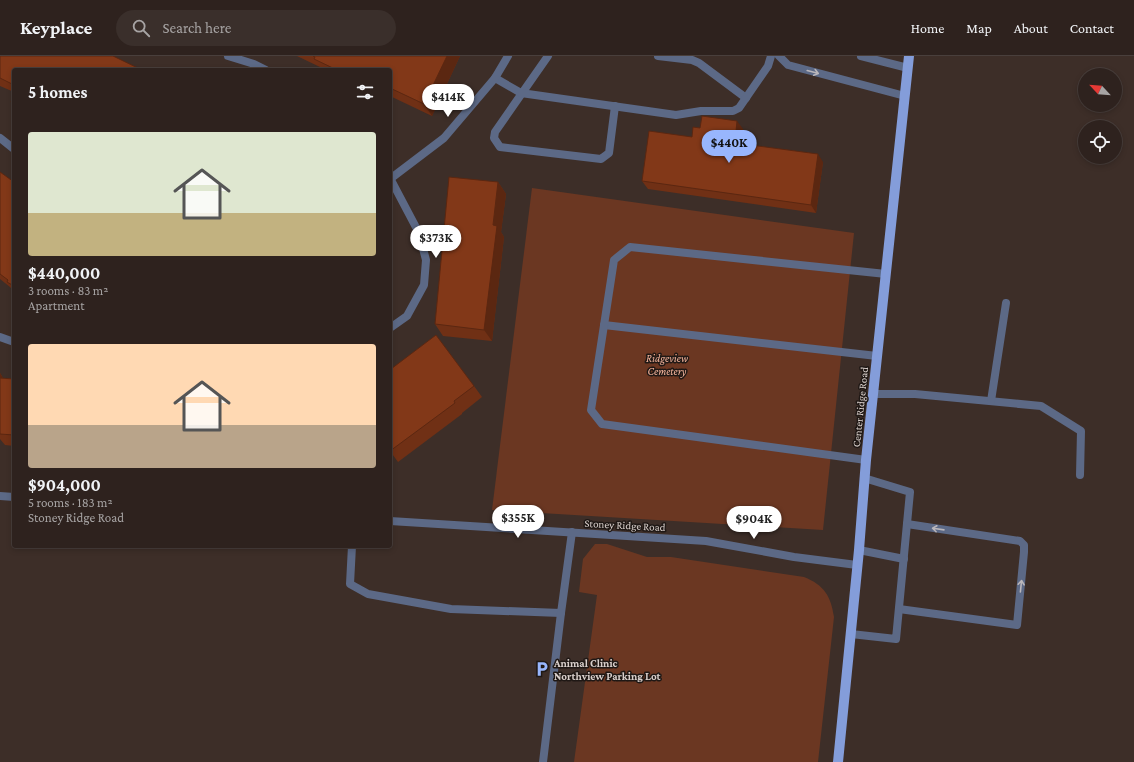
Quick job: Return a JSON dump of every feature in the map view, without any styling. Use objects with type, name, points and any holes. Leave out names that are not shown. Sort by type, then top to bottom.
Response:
[{"type":"main road","name":"Center Ridge Road","points":[[838,762],[858,565],[864,478],[909,56]]},
{"type":"street","points":[[228,56],[262,68]]},
{"type":"street","points":[[392,177],[444,138],[495,78],[508,56]]},
{"type":"street","points":[[548,56],[495,132],[494,138],[500,147],[601,160],[609,153],[615,106]]},
{"type":"street","points":[[658,56],[692,60],[699,63],[746,98]]},
{"type":"street","points":[[495,78],[521,93],[684,115],[701,111],[733,111],[739,108],[768,66],[772,56]]},
{"type":"street","points":[[779,56],[788,65],[905,96]]},
{"type":"street","points":[[861,56],[908,68]]},
{"type":"street","points":[[0,138],[12,147]]},
{"type":"street","points":[[392,183],[419,233],[426,260],[424,286],[407,316],[392,327]]},
{"type":"street","points":[[866,460],[602,424],[591,410],[614,260],[630,247],[886,274]]},
{"type":"street","points":[[991,401],[1006,303]]},
{"type":"street","points":[[604,325],[878,356]]},
{"type":"street","points":[[0,337],[12,341]]},
{"type":"street","points":[[874,394],[915,394],[1041,406],[1081,430],[1080,475]]},
{"type":"street","points":[[851,634],[896,639],[910,492],[864,478]]},
{"type":"street","points":[[0,496],[12,497]]},
{"type":"street","name":"Stoney Ridge Road","points":[[392,521],[706,541],[858,565]]},
{"type":"street","points":[[899,609],[1017,625],[1024,545],[1020,541],[907,524]]},
{"type":"street","points":[[542,762],[572,532]]},
{"type":"street","points":[[352,548],[350,584],[368,594],[451,609],[561,613]]},
{"type":"street","points":[[859,550],[904,559]]},
{"type":"green space","name":"Ridgeview Cemetery","points":[[532,188],[854,233],[823,530],[492,510]]},
{"type":"green space","points":[[595,544],[607,544],[647,557],[671,557],[804,577],[817,584],[828,597],[834,617],[818,762],[574,762],[597,595],[579,592],[583,559]]},
{"type":"building","points":[[0,56],[113,56],[138,68],[12,68],[12,84],[0,78]]},
{"type":"building","points":[[313,56],[447,56],[424,104],[392,89],[392,68],[333,68],[314,59],[315,57]]},
{"type":"building","points":[[702,116],[737,121],[736,131],[744,133],[743,144],[818,154],[811,205],[642,181],[649,131],[692,137],[693,127],[700,128]]},
{"type":"building","points":[[0,172],[12,181],[12,285],[7,282],[8,280],[0,274]]},
{"type":"building","points":[[449,177],[498,182],[493,225],[497,226],[484,330],[435,324]]},
{"type":"building","points":[[436,335],[474,386],[454,401],[455,403],[392,450],[392,368]]},
{"type":"building","points":[[0,378],[12,379],[12,435],[0,434]]},
{"type":"place","name":"Animal Clinic Northview Parking Lot","points":[[542,669]]}]
